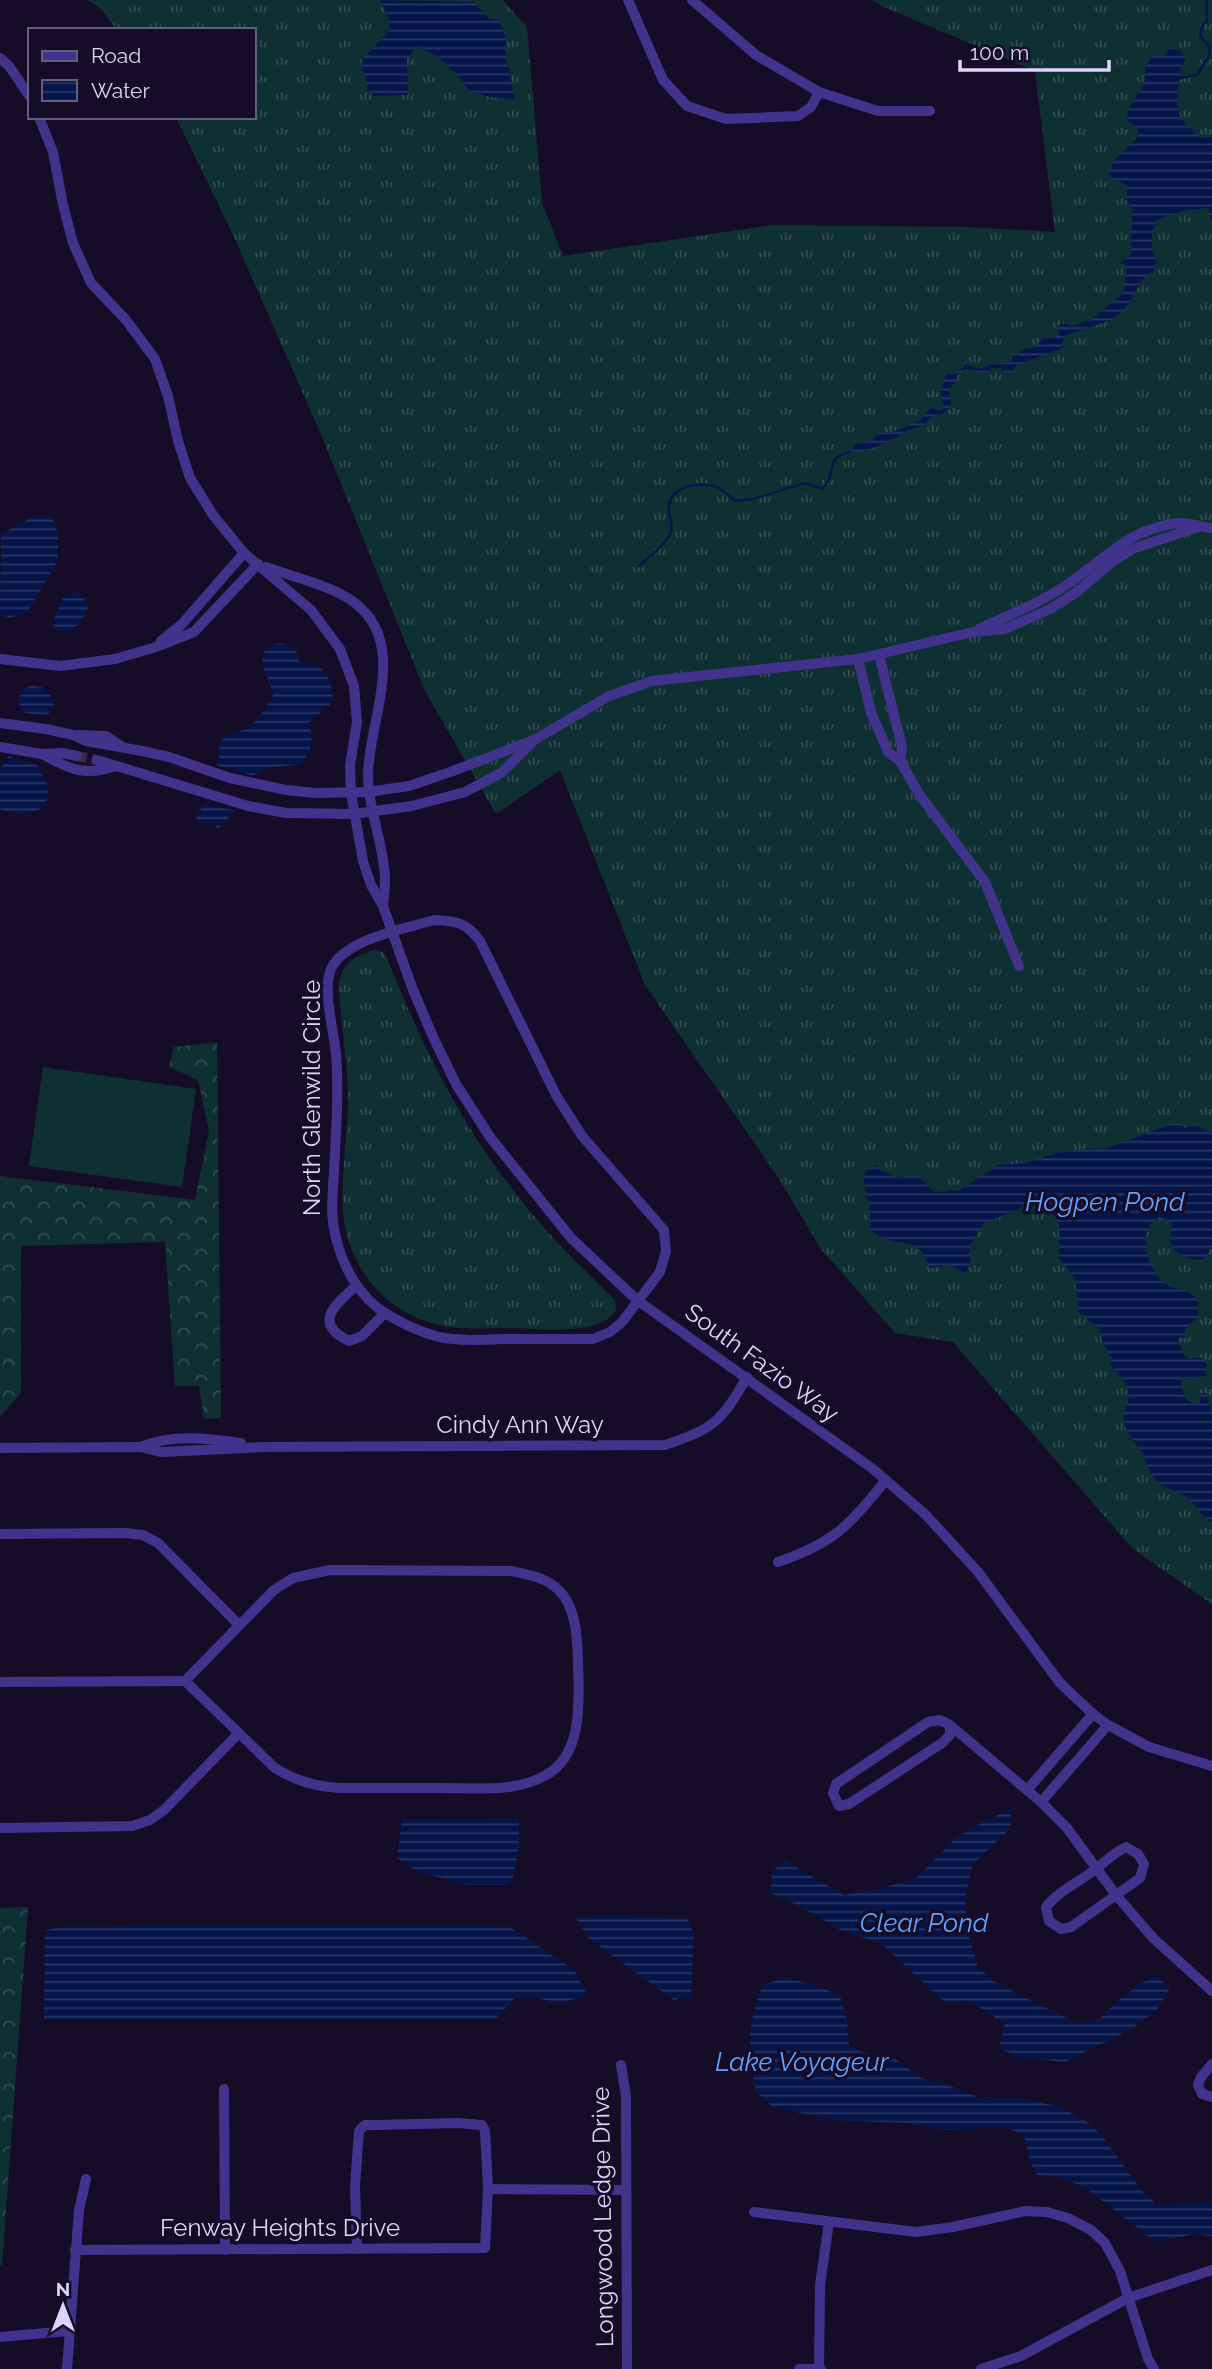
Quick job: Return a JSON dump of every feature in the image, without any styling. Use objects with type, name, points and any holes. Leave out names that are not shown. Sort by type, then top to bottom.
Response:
[{"type":"street","points":[[628,0],[663,80],[687,106],[726,119],[798,116],[811,107],[819,92]]},
{"type":"street","points":[[692,0],[756,55],[819,92],[878,111],[930,111]]},
{"type":"street","points":[[0,58],[9,66],[28,94]]},
{"type":"street","name":"South Fazio Way","points":[[40,119],[53,152],[62,205],[73,243],[91,283],[126,320],[155,359],[190,478],[212,514],[244,553],[311,610],[340,649],[354,687],[357,722],[350,765],[351,793],[353,814],[371,885],[383,906],[391,933],[434,1039],[456,1084],[491,1137],[571,1238],[637,1300],[886,1480],[926,1515],[978,1572],[1060,1683],[1093,1714],[1149,1747],[1212,1766]]},
{"type":"street","points":[[0,723],[73,735],[106,736],[121,746],[169,757],[256,785],[316,793],[368,792],[410,786],[536,738],[609,695],[652,681],[858,659],[973,632],[1005,629],[1050,609],[1077,592],[1113,561],[1135,548],[1198,527],[1212,528]]},
{"type":"street","points":[[153,648],[182,624],[244,553]]},
{"type":"street","points":[[0,659],[60,666],[115,659],[153,648],[194,632],[258,564]]},
{"type":"street","name":"South Fazio Way","points":[[258,564],[331,590],[355,603],[373,622],[383,647],[382,684],[368,770],[368,792],[385,877],[383,906]]},
{"type":"street","points":[[879,655],[902,747],[900,761]]},
{"type":"street","points":[[858,659],[872,716],[888,751],[900,761],[919,794],[985,882],[1019,966]]},
{"type":"street","points":[[97,760],[248,806],[286,813],[319,815],[373,813],[465,792],[501,773],[536,738]]},
{"type":"street","points":[[116,766],[121,746]]},
{"type":"street","points":[[5,748],[77,756]]},
{"type":"street","points":[[42,754],[60,765],[85,772],[99,772],[116,766]]},
{"type":"street","name":"North Glenwild Circle","points":[[434,919],[455,921],[471,928],[480,941],[556,1095],[582,1136],[664,1230],[666,1251],[660,1272],[622,1322],[610,1332],[593,1339],[451,1338],[414,1328],[384,1313],[356,1286],[341,1256],[332,1208],[337,1099],[336,1055],[328,990],[331,970],[342,954],[391,933],[434,919]]},
{"type":"street","points":[[356,1286],[332,1307],[329,1321],[335,1334],[349,1341],[362,1336],[384,1313]]},
{"type":"street","name":"Cindy Ann Way","points":[[0,1448],[140,1447],[159,1439],[202,1438],[264,1447],[665,1445],[701,1433],[727,1412],[747,1377]]},
{"type":"street","points":[[778,1562],[811,1551],[846,1528],[886,1480]]},
{"type":"street","points":[[0,1534],[143,1535],[158,1543],[239,1625]]},
{"type":"street","points":[[0,1682],[186,1681],[275,1768],[290,1778],[314,1786],[339,1788],[516,1785],[533,1782],[549,1774],[561,1763],[570,1748],[577,1720],[579,1671],[575,1623],[563,1595],[550,1583],[511,1571],[312,1572],[293,1578],[274,1590],[186,1681]]},
{"type":"street","points":[[1027,1790],[1093,1714]]},
{"type":"street","points":[[950,1725],[950,1735],[942,1743],[849,1804],[839,1806],[833,1793],[836,1784],[928,1722],[940,1720],[950,1725],[1041,1802],[1067,1828],[1116,1895],[1153,1938],[1212,1991]]},
{"type":"street","points":[[1041,1802],[1108,1725]]},
{"type":"street","points":[[0,1828],[110,1828],[132,1826],[150,1820],[164,1811],[238,1734]]},
{"type":"street","points":[[1126,1847],[1138,1854],[1144,1864],[1140,1878],[1116,1895],[1070,1927],[1061,1928],[1049,1921],[1046,1907],[1053,1898],[1097,1868],[1114,1852],[1126,1847]]},
{"type":"street","points":[[1212,2064],[1198,2085],[1202,2094],[1212,2097]]},
{"type":"street","name":"Longwood Ledge Drive","points":[[621,2065],[626,2096],[627,2369]]},
{"type":"street","points":[[223,2089],[225,2250]]},
{"type":"street","points":[[357,2249],[355,2186],[359,2131],[365,2125],[482,2124],[485,2131],[488,2189],[625,2190]]},
{"type":"street","points":[[66,2369],[79,2210],[86,2179]]},
{"type":"street","name":"Fenway Heights Drive","points":[[75,2250],[485,2248],[488,2189]]},
{"type":"street","points":[[754,2212],[916,2232],[953,2227],[1025,2210],[1068,2218],[1091,2230],[1105,2243],[1120,2271],[1148,2359],[1154,2369]]},
{"type":"street","points":[[799,2369],[820,2369],[820,2286],[829,2222]]},
{"type":"street","points":[[981,2369],[1021,2356],[1128,2298],[1212,2270]]},
{"type":"street","points":[[0,2337],[68,2331]]},
{"type":"green space","points":[[88,0],[503,0],[527,27],[542,203],[563,256],[773,225],[965,227],[1055,232],[1035,71],[872,0],[1212,0],[1212,1604],[1133,1549],[953,1342],[895,1333],[821,1249],[778,1177],[645,985],[560,770],[496,814],[425,691],[320,432],[234,237],[177,119],[256,119],[256,28],[115,28],[101,9]]},
{"type":"green space","points":[[374,950],[386,956],[432,1059],[487,1154],[543,1226],[615,1300],[616,1311],[607,1319],[595,1325],[567,1329],[445,1326],[425,1321],[389,1301],[374,1287],[362,1270],[346,1233],[343,1212],[348,1090],[339,983],[343,970],[351,961]]},
{"type":"green space","points":[[217,1042],[221,1418],[204,1419],[199,1386],[175,1386],[165,1242],[21,1246],[21,1393],[0,1417],[0,1176],[195,1200],[209,1131],[198,1080],[169,1067],[174,1047]]},
{"type":"green space","points":[[43,1067],[196,1089],[182,1187],[29,1166]]},
{"type":"green space","points":[[28,1907],[2,2265],[0,2265],[0,1908]]},
{"type":"water","points":[[380,0],[474,2],[490,19],[499,20],[505,36],[506,57],[515,99],[477,94],[466,87],[443,62],[428,51],[416,47],[407,59],[408,95],[374,96],[367,89],[362,60],[390,30],[389,19]]},
{"type":"water","points":[[1169,48],[1179,50],[1185,56],[1181,66],[1177,104],[1181,118],[1197,135],[1212,137],[1212,222],[1208,208],[1187,210],[1157,220],[1152,233],[1152,249],[1157,260],[1153,271],[1143,279],[1124,311],[1109,321],[1065,335],[1060,349],[1017,365],[1011,373],[1002,374],[1001,368],[992,368],[984,374],[967,369],[957,375],[957,381],[948,390],[950,408],[942,414],[931,417],[924,425],[908,430],[892,440],[870,449],[849,453],[856,444],[870,441],[879,433],[890,433],[921,420],[932,406],[938,411],[943,410],[942,395],[939,391],[946,374],[952,374],[965,366],[959,357],[970,366],[982,369],[989,363],[993,365],[1012,361],[1011,354],[1017,355],[1021,350],[1033,348],[1044,338],[1059,335],[1058,326],[1065,323],[1072,326],[1093,319],[1124,292],[1126,265],[1120,263],[1131,254],[1132,210],[1126,199],[1128,186],[1114,179],[1109,173],[1115,159],[1137,138],[1137,129],[1126,120],[1131,105],[1145,83],[1145,67],[1153,55],[1164,56]]},
{"type":"water","points":[[38,514],[53,517],[58,535],[58,560],[27,613],[10,618],[0,614],[1,534]]},
{"type":"water","points":[[79,592],[89,606],[81,622],[67,633],[53,629],[55,616],[64,596]]},
{"type":"water","points":[[280,643],[291,646],[298,654],[299,662],[318,666],[326,674],[331,685],[332,701],[309,723],[311,745],[301,764],[267,768],[254,775],[234,812],[218,829],[213,823],[202,825],[197,821],[196,815],[205,804],[221,741],[251,725],[262,714],[273,696],[262,658],[270,646]]},
{"type":"water","points":[[30,686],[46,690],[54,704],[47,716],[37,765],[47,785],[48,794],[45,807],[28,813],[12,813],[0,809],[0,768],[9,756],[22,712],[18,698],[24,689]]},
{"type":"water","name":"Hogpen Pond","points":[[1178,1122],[1185,1128],[1194,1124],[1212,1132],[1212,1246],[1204,1259],[1182,1256],[1171,1245],[1170,1222],[1160,1217],[1148,1230],[1146,1249],[1158,1277],[1169,1286],[1190,1293],[1198,1301],[1198,1317],[1185,1329],[1185,1338],[1178,1339],[1185,1356],[1190,1359],[1200,1357],[1206,1361],[1206,1376],[1181,1379],[1181,1384],[1185,1396],[1194,1404],[1199,1405],[1201,1393],[1206,1393],[1212,1412],[1212,1522],[1185,1496],[1156,1480],[1128,1431],[1123,1417],[1128,1392],[1121,1377],[1110,1365],[1112,1358],[1102,1341],[1100,1329],[1078,1312],[1075,1278],[1059,1258],[1059,1224],[1054,1215],[1042,1204],[1028,1200],[1018,1210],[984,1223],[971,1244],[971,1263],[965,1274],[949,1264],[932,1268],[916,1246],[886,1240],[870,1229],[863,1177],[867,1170],[877,1165],[880,1170],[900,1179],[918,1176],[934,1192],[960,1190],[998,1165],[1026,1163],[1057,1153],[1091,1148],[1101,1150]]},
{"type":"water","name":"Clear Pond","points":[[1011,1808],[1010,1829],[973,1864],[965,1897],[968,1933],[978,1967],[993,1981],[1076,2023],[1100,2019],[1116,2002],[1156,1976],[1170,1988],[1156,2011],[1130,2030],[1065,2062],[1018,2057],[999,2048],[1005,2024],[969,2001],[944,2002],[882,1944],[841,1930],[770,1893],[772,1872],[784,1860],[844,1895],[879,1889],[916,1878],[958,1836]]},
{"type":"water","points":[[519,1819],[519,1845],[513,1879],[505,1885],[468,1885],[416,1871],[397,1858],[402,1820]]},
{"type":"water","points":[[610,1915],[688,1919],[694,1935],[691,1996],[674,2000],[588,1938],[576,1918]]},
{"type":"water","points":[[63,1927],[510,1927],[575,1971],[587,1995],[561,2003],[532,1997],[515,1998],[495,2019],[44,2019],[45,1930]]},
{"type":"water","name":"Lake Voyageur","points":[[787,1977],[839,1994],[847,2019],[849,2045],[862,2052],[892,2057],[922,2078],[978,2097],[1018,2098],[1057,2106],[1084,2120],[1100,2133],[1145,2195],[1159,2205],[1212,2202],[1212,2236],[1194,2234],[1156,2242],[1084,2187],[1056,2176],[1037,2175],[1030,2161],[1024,2135],[1005,2127],[944,2130],[905,2123],[833,2120],[773,2107],[755,2091],[751,2026],[763,1985]]},
{"type":"pier","points":[[19,712],[49,716],[40,766],[8,756]]},
{"type":"pier","points":[[213,764],[259,777],[238,812],[202,802]]},
{"type":"waterway","points":[[1180,78],[1197,75],[1209,56],[1210,47],[1200,36],[1202,26],[1207,21],[1207,0]]},
{"type":"waterway","points":[[639,566],[659,549],[669,536],[672,526],[670,502],[680,490],[695,485],[712,486],[736,501],[753,499],[805,483],[822,489],[836,458],[850,452]]},
{"type":"tunnel","points":[[77,756],[97,760]]}]
